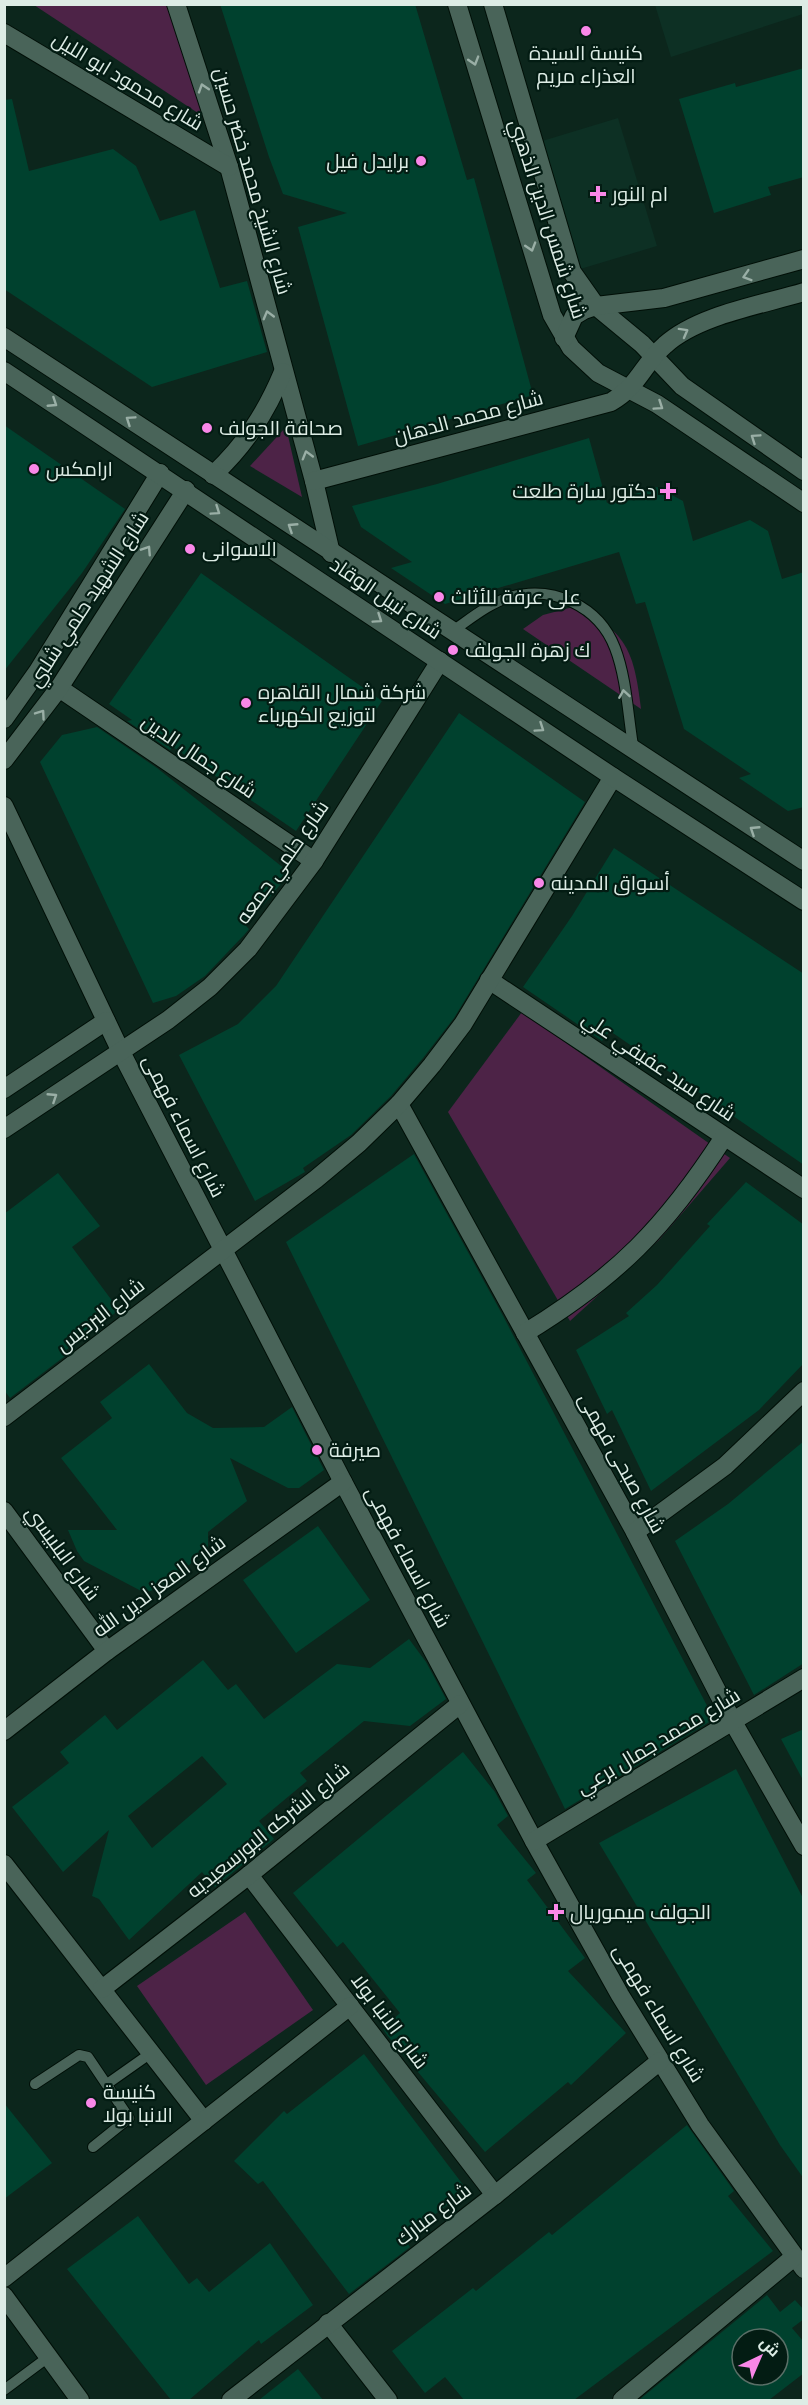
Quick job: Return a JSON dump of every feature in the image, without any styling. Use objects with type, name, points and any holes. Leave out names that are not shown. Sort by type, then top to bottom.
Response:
[{"type":"street","name":"شارع الشيخ محمد خضر حسين","points":[[176,4],[229,167],[314,481],[331,553]]},
{"type":"street","name":"شارع شمس الدين الذهبي","points":[[457,4],[552,315],[564,338],[598,373],[657,404],[804,503]]},
{"type":"street","name":"شارع شمس الدين الذهبي","points":[[493,4],[572,272],[596,306],[655,357],[702,402],[804,471]]},
{"type":"street","name":"شارع محمود ابو الليل","points":[[4,33],[229,167]]},
{"type":"street","points":[[564,338],[574,316],[596,306],[676,296],[804,259]]},
{"type":"street","points":[[630,389],[670,341],[698,325],[804,292]]},
{"type":"street","name":"شارع نبيل الوقاد","points":[[4,337],[634,752],[804,861]]},
{"type":"street","name":"شارع نبيل الوقاد","points":[[4,371],[614,777],[802,896]]},
{"type":"street","points":[[213,475],[235,454],[255,429],[271,401],[283,372]]},
{"type":"street","name":"شارع محمد الدهان","points":[[314,481],[583,411],[611,402],[630,389]]},
{"type":"street","name":"شارع الشهيد حلمي شلبي","points":[[4,719],[38,671],[160,473]]},
{"type":"street","name":"شارع الشهيد حلمي شلبي","points":[[4,760],[59,688],[186,490]]},
{"type":"street","name":"شارع حلمي جمعه","points":[[4,1129],[168,1020],[210,987],[233,964],[282,906],[314,861],[440,661]]},
{"type":"street","name":"شارع جمال الدين","points":[[59,688],[314,861]]},
{"type":"street","name":"شارع البرديس","points":[[4,1417],[325,1172],[399,1104],[463,1024],[614,777]]},
{"type":"street","name":"شارع اسماء فهمى","points":[[4,806],[121,1052],[343,1482],[534,1841],[660,2061],[700,2125],[799,2263]]},
{"type":"street","name":"شارع سيد عفيفي علي","points":[[489,980],[804,1189]]},
{"type":"street","points":[[4,1089],[106,1022]]},
{"type":"street","name":"شارع صبحى فهمى","points":[[399,1104],[635,1532],[733,1722],[804,1846]]},
{"type":"street","points":[[525,1333],[573,1304],[625,1261],[656,1230],[692,1187],[724,1137]]},
{"type":"street","points":[[635,1532],[725,1466],[804,1390]]},
{"type":"street","name":"شارع المعز لدين الله","points":[[4,1731],[107,1651],[343,1482]]},
{"type":"street","name":"شارع البلبيسي","points":[[4,1511],[107,1651]]},
{"type":"street","name":"شارع محمد جمال برعي","points":[[534,1841],[804,1678]]},
{"type":"street","name":"شارع الشركه البورسعيديه","points":[[102,1989],[249,1875],[460,1704]]},
{"type":"street","points":[[4,1864],[204,2121]]},
{"type":"street","name":"شارع الانبا بولا","points":[[249,1875],[495,2195]]},
{"type":"street","points":[[4,2278],[350,2006]]},
{"type":"street","name":"شارع مبارك","points":[[231,2400],[495,2195],[660,2061]]},
{"type":"street","points":[[622,2400],[799,2263]]},
{"type":"street","points":[[4,2296],[47,2358],[80,2400]]},
{"type":"street","points":[[328,2323],[388,2400]]},
{"type":"lane","points":[[451,632],[508,597],[530,593],[552,595],[572,602],[591,613],[606,629],[615,649],[634,752]]},
{"type":"lane","points":[[107,2084],[151,2053]]},
{"type":"lane","points":[[35,2084],[82,2054],[88,2057],[129,2116],[128,2120],[93,2147]]},
{"type":"lane","points":[[4,2390],[47,2358]]},
{"type":"shaded area","points":[[34,5],[167,5],[204,117]]},
{"type":"shaded area","points":[[655,5],[803,5],[803,14],[671,57]]},
{"type":"shaded area","name":"ام النور","points":[[618,118],[657,246],[577,270],[539,142]]},
{"type":"shaded area","points":[[286,427],[302,497],[250,466]]},
{"type":"shaded area","points":[[573,607],[606,625],[625,646],[635,673],[641,709],[523,629],[543,615]]},
{"type":"shaded area","points":[[522,1012],[730,1158],[659,1240],[570,1321],[448,1112]]},
{"type":"shaded area","points":[[245,1912],[313,2010],[206,2085],[137,1986]]},
{"type":"building","points":[[220,4],[415,4],[467,180],[474,178],[533,395],[358,446],[298,227],[347,213],[283,194]]},
{"type":"building","points":[[804,68],[804,177],[768,187],[771,195],[714,213],[679,99],[735,83],[736,87]]},
{"type":"building","points":[[12,99],[29,171],[113,149],[136,166],[160,221],[195,210],[220,288],[247,281],[267,352],[152,387],[4,289],[4,100]]},
{"type":"building","points":[[4,425],[125,509],[82,573],[4,671]]},
{"type":"building","points":[[589,438],[607,503],[657,487],[683,501],[693,541],[750,520],[768,531],[782,579],[804,572],[804,807],[788,811],[739,778],[751,774],[684,729],[645,602],[636,604],[619,552],[445,604],[391,568],[412,562],[361,527],[352,506],[437,484]]},
{"type":"building","name":"شركة شمال القاهره لتوزيع الكهرباء","points":[[201,573],[382,701],[296,831],[173,747],[170,750],[127,721],[132,720],[109,704]]},
{"type":"building","points":[[459,713],[585,802],[454,1018],[423,1058],[391,1096],[351,1135],[303,1168],[305,1172],[255,1201],[179,1055],[238,1024],[276,986]]},
{"type":"building","points":[[97,727],[157,768],[290,873],[246,926],[249,929],[205,976],[176,996],[153,1003],[40,762],[62,735]]},
{"type":"building","points":[[614,848],[804,974],[804,1165],[610,1031],[602,1041],[523,987],[572,916]]},
{"type":"building","points":[[414,1154],[502,1314],[714,1719],[565,1809],[286,1242]]},
{"type":"building","points":[[58,1173],[100,1226],[72,1247],[119,1310],[62,1353],[65,1356],[10,1398],[4,1390],[4,1214]]},
{"type":"building","points":[[746,1182],[804,1225],[804,1363],[759,1410],[651,1491],[612,1410],[607,1414],[576,1350],[629,1316],[626,1313],[657,1285],[710,1226],[707,1224]]},
{"type":"building","points":[[149,1364],[187,1413],[213,1428],[264,1427],[292,1407],[324,1470],[299,1488],[288,1488],[230,1458],[247,1501],[208,1532],[208,1550],[161,1587],[145,1593],[84,1561],[77,1551],[68,1530],[117,1530],[61,1458],[112,1418],[100,1402]]},
{"type":"building","points":[[804,1441],[804,1663],[754,1695],[675,1541],[728,1504]]},
{"type":"building","points":[[318,1526],[370,1600],[296,1653],[243,1580]]},
{"type":"building","points":[[409,1639],[426,1662],[446,1699],[410,1726],[364,1721],[300,1773],[307,1781],[259,1821],[274,1839],[215,1887],[202,1872],[129,1940],[99,1899],[92,1896],[109,1830],[63,1872],[12,1807],[69,1763],[60,1752],[105,1715],[117,1730],[203,1660],[228,1690],[236,1684],[264,1719],[337,1664],[370,1668]],"holes":[[[202,1756],[227,1784],[152,1848],[128,1816]]]},
{"type":"building","points":[[804,1729],[804,1782],[781,1739]]},
{"type":"building","points":[[463,1752],[495,1792],[508,1816],[497,1825],[536,1873],[527,1880],[585,1958],[568,1971],[626,2033],[571,2085],[568,2082],[485,2152],[383,2029],[400,2013],[343,1942],[337,1947],[293,1893]]},
{"type":"building","points":[[736,1769],[804,1900],[804,2179],[780,2145],[599,1843]]},
{"type":"building","points":[[364,2054],[467,2190],[404,2238],[410,2247],[349,2294],[263,2181],[258,2184],[234,2161],[284,2111],[287,2114]]},
{"type":"building","points":[[4,2103],[52,2163],[4,2199]]},
{"type":"building","points":[[687,2125],[734,2191],[728,2196],[773,2251],[574,2400],[464,2400],[445,2377],[425,2393],[392,2351],[473,2288],[476,2291],[549,2232],[552,2235]]},
{"type":"building","points":[[138,2216],[189,2284],[197,2278],[209,2292],[270,2243],[313,2305],[261,2344],[259,2340],[189,2400],[171,2400],[67,2269]]},
{"type":"building","points":[[767,2295],[780,2312],[795,2300],[804,2310],[804,2319],[792,2328],[804,2342],[804,2373],[790,2384],[790,2327],[730,2327],[730,2387],[786,2387],[769,2400],[639,2400]]},
{"type":"building","points":[[298,2369],[323,2400],[259,2400]]},
{"type":"place","name":"كنيسة السيدة العذراء مريم","points":[[586,31]]},
{"type":"place","name":"برايدل فيل","points":[[421,161]]},
{"type":"place","name":"ام النور","points":[[598,194]]},
{"type":"place","name":"صحافة الجولف","points":[[207,428]]},
{"type":"place","name":"ارامكس","points":[[34,469]]},
{"type":"place","name":"دكتور سارة طلعت","points":[[668,491]]},
{"type":"place","name":"الاسوانى","points":[[190,549]]},
{"type":"place","name":"على عرفة للأثاث","points":[[439,597]]},
{"type":"place","name":"ك زهرة الجولف","points":[[453,650]]},
{"type":"place","name":"شركة شمال القاهره لتوزيع الكهرباء","points":[[246,703]]},
{"type":"place","name":"أسواق المدينه","points":[[539,883]]},
{"type":"place","name":"صيرفة","points":[[317,1450]]},
{"type":"place","name":"الجولف ميموريال","points":[[556,1912]]},
{"type":"place","name":"كنيسة الانبا بولا","points":[[91,2103]]}]
